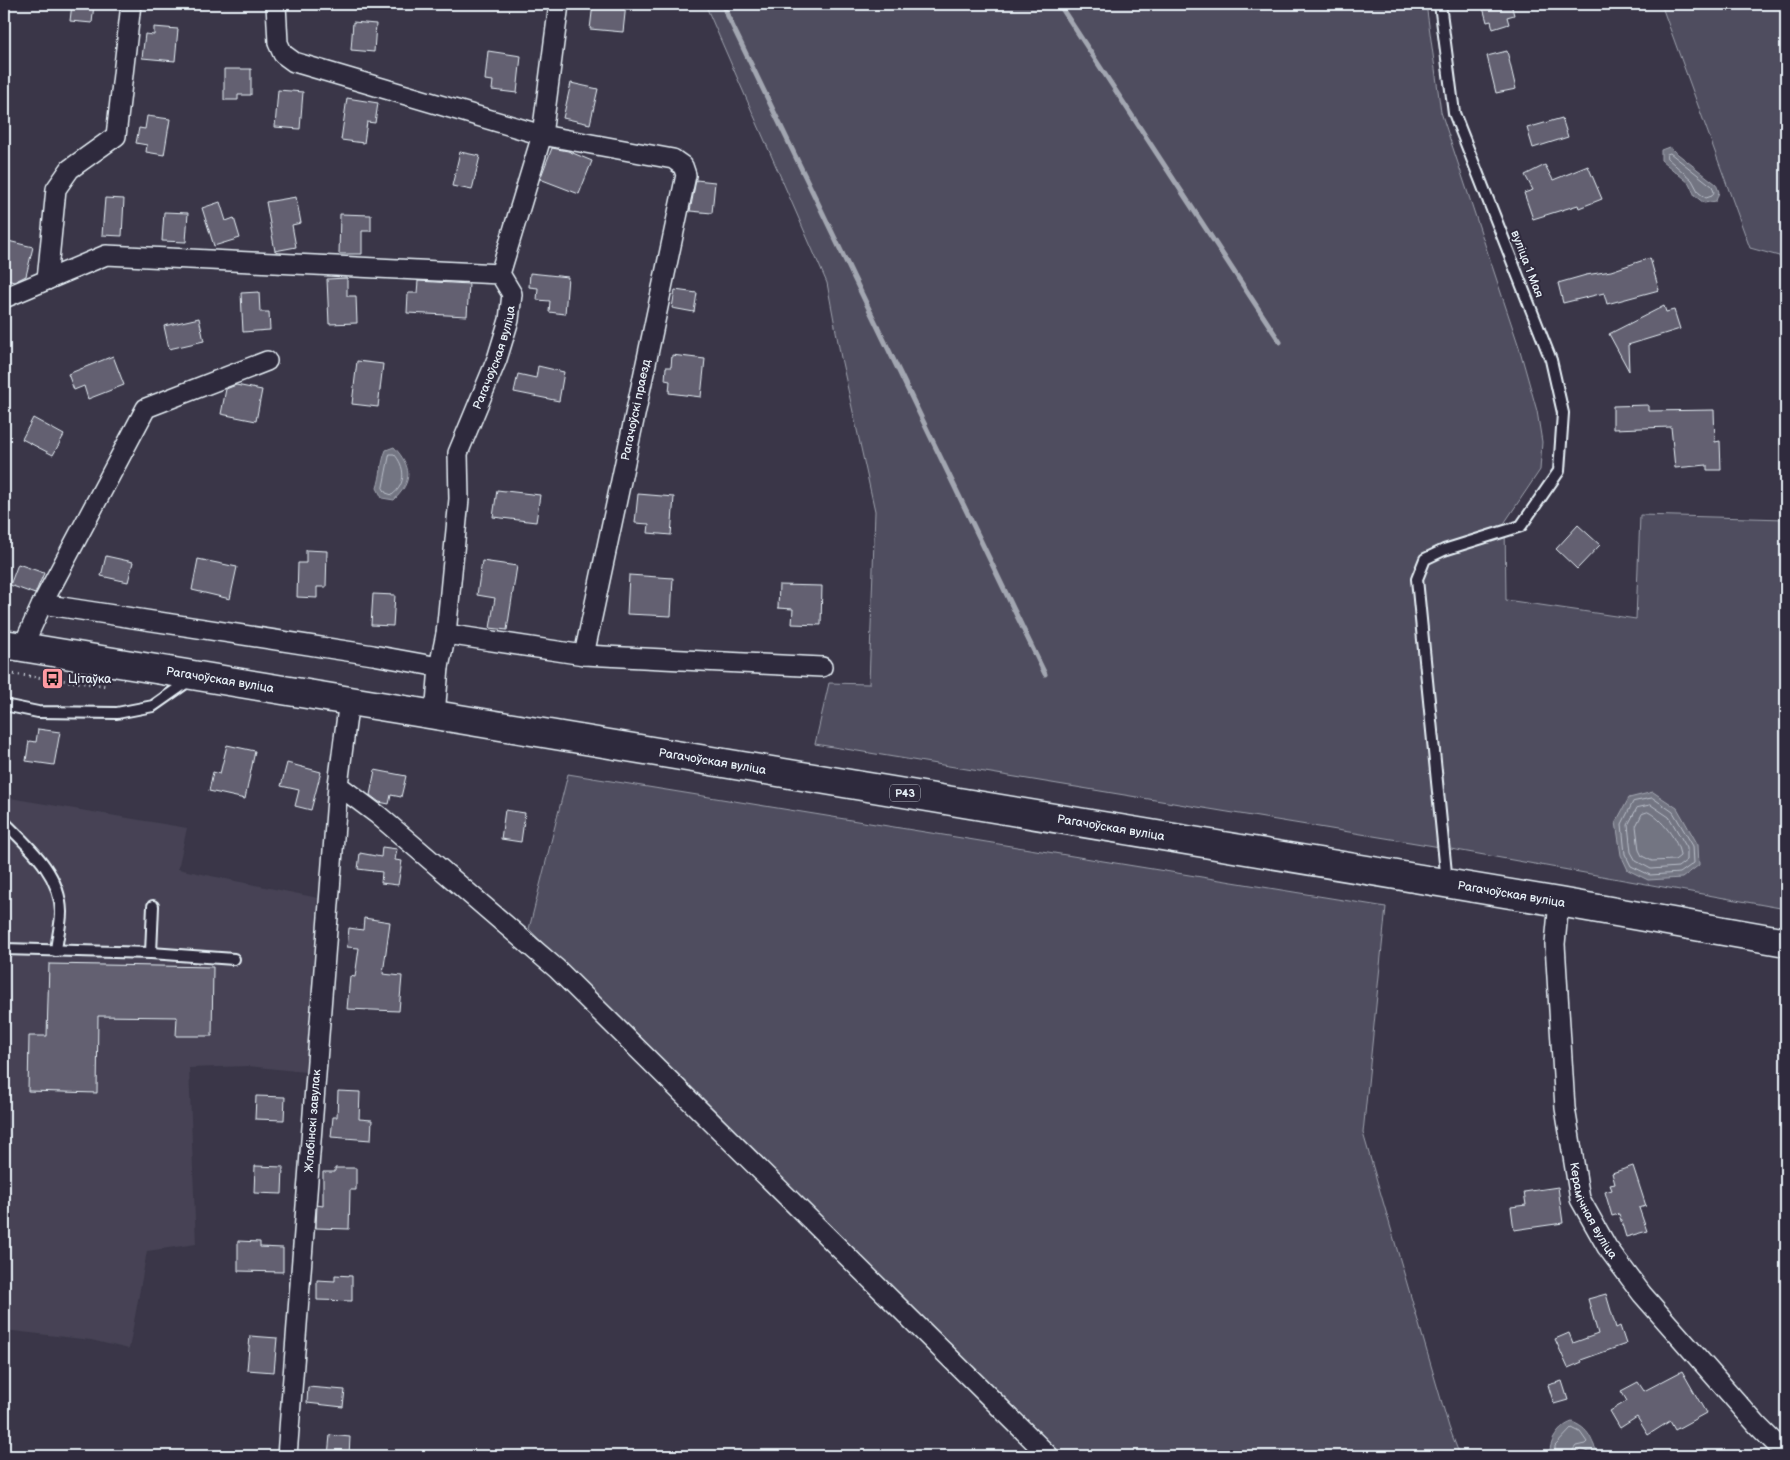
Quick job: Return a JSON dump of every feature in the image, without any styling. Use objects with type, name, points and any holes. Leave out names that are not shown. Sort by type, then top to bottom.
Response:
[{"type":"main road","name":"Рагачоўская вуліца","points":[[13,646],[349,700],[1559,902],[1786,942]]},
{"type":"street","points":[[47,280],[56,189],[70,169],[116,136],[131,4]]},
{"type":"street","points":[[276,4],[278,43],[283,54],[294,62],[542,135]]},
{"type":"street","points":[[4,298],[106,254],[500,274],[542,135],[559,4]]},
{"type":"street","name":"Рагачоўскі праезд","points":[[542,135],[673,159],[683,166],[686,176],[584,655]]},
{"type":"street","name":"Рагачоўская вуліца","points":[[435,715],[439,667],[446,634],[459,499],[458,453],[498,359],[509,320],[512,294],[500,274]]},
{"type":"street","points":[[13,646],[42,604],[146,408],[267,361]]},
{"type":"street","points":[[42,604],[439,667]]},
{"type":"street","points":[[446,634],[584,655],[822,667]]},
{"type":"street","name":"Жлобінскі завулак","points":[[287,1456],[338,785],[349,700]]},
{"type":"street","points":[[338,785],[378,815],[557,969],[1049,1456]]},
{"type":"street","name":"Керамічная вуліца","points":[[1559,902],[1556,944],[1565,1108],[1580,1199],[1606,1247],[1642,1294],[1758,1426],[1786,1454]]},
{"type":"lane","name":"вуліца 1 Мая","points":[[1440,4],[1454,113],[1551,360],[1563,414],[1559,471],[1521,526],[1444,550],[1426,559],[1417,579],[1448,884]]},
{"type":"lane","points":[[4,705],[38,712],[117,713],[153,706],[196,675]]},
{"type":"lane","points":[[4,822],[40,858],[57,889],[61,912],[56,951]]},
{"type":"lane","points":[[151,953],[153,906]]},
{"type":"lane","points":[[4,948],[151,953],[234,959]]},
{"type":"shaded area","points":[[705,4],[1426,4],[1441,112],[1519,347],[1537,411],[1542,442],[1540,470],[1505,522],[1506,600],[1636,619],[1640,515],[1786,519],[1786,909],[1434,846],[815,744],[829,683],[869,684],[875,511],[841,358],[827,283]]},
{"type":"shaded area","points":[[1661,4],[1786,4],[1786,275],[1779,256],[1750,248]]},
{"type":"shaded area","points":[[568,774],[1386,907],[1363,1133],[1449,1427],[1460,1456],[1051,1456],[992,1399],[529,929]]},
{"type":"shaded area","points":[[4,797],[187,828],[178,869],[318,898],[305,1072],[248,1066],[189,1068],[196,1244],[147,1251],[129,1349],[91,1340],[4,1330]]},
{"type":"water","points":[[1669,147],[1716,184],[1719,192],[1716,201],[1704,203],[1695,196],[1689,183],[1661,160],[1661,150]]},
{"type":"water","points":[[394,447],[404,461],[408,474],[405,487],[394,500],[382,498],[377,488],[386,450]]},
{"type":"water","points":[[1653,792],[1677,808],[1698,845],[1699,865],[1682,878],[1648,880],[1628,870],[1621,855],[1616,822],[1629,798]]},
{"type":"water","points":[[1572,1422],[1585,1430],[1602,1456],[1591,1456],[1588,1452],[1580,1449],[1575,1456],[1550,1456],[1555,1436],[1563,1427]]},
{"type":"building","points":[[72,4],[94,4],[92,23],[70,21]]},
{"type":"building","points":[[593,4],[626,4],[623,32],[590,29]]},
{"type":"building","points":[[1482,4],[1511,4],[1514,15],[1507,17],[1509,24],[1493,29],[1491,21],[1487,22]]},
{"type":"building","points":[[353,22],[376,24],[374,52],[351,50]]},
{"type":"building","points":[[154,27],[178,29],[175,61],[142,58],[145,34],[154,35]]},
{"type":"building","points":[[488,51],[521,56],[517,93],[492,90],[493,81],[485,80]]},
{"type":"building","points":[[1507,51],[1516,89],[1496,93],[1487,56]]},
{"type":"building","points":[[224,69],[251,69],[251,95],[238,95],[238,100],[224,100]]},
{"type":"building","points":[[571,83],[598,89],[590,124],[563,118]]},
{"type":"building","points":[[278,90],[303,92],[300,129],[275,127]]},
{"type":"building","points":[[347,98],[378,103],[375,123],[367,122],[364,143],[341,140]]},
{"type":"building","points":[[147,116],[170,119],[164,155],[146,152],[147,145],[136,143],[139,128],[145,129]]},
{"type":"building","points":[[1562,118],[1568,137],[1533,148],[1527,128]]},
{"type":"building","points":[[552,148],[568,151],[592,161],[579,194],[540,179]]},
{"type":"building","points":[[460,152],[480,156],[472,190],[452,186]]},
{"type":"building","points":[[1545,165],[1553,180],[1588,166],[1602,199],[1579,208],[1578,205],[1533,219],[1524,193],[1533,190],[1525,175]]},
{"type":"building","points":[[696,180],[715,182],[712,213],[690,211]]},
{"type":"building","points":[[296,197],[301,223],[292,225],[296,247],[275,251],[266,202]]},
{"type":"building","points":[[105,198],[124,199],[122,236],[102,235]]},
{"type":"building","points":[[220,202],[226,221],[234,218],[240,238],[214,246],[202,208]]},
{"type":"building","points":[[164,212],[188,213],[186,242],[162,241]]},
{"type":"building","points":[[340,214],[371,215],[371,231],[362,231],[362,254],[339,254]]},
{"type":"building","points":[[4,240],[33,247],[26,276],[14,282],[4,279]]},
{"type":"building","points":[[1650,258],[1659,290],[1607,304],[1604,293],[1563,303],[1558,283],[1586,275],[1611,271]]},
{"type":"building","points":[[530,273],[568,277],[565,314],[549,312],[550,301],[537,300],[538,288],[529,287]]},
{"type":"building","points":[[347,278],[347,296],[356,296],[357,323],[329,324],[327,279]]},
{"type":"building","points":[[418,281],[469,284],[467,316],[407,313],[408,293],[417,293]]},
{"type":"building","points":[[675,290],[697,293],[694,312],[672,308]]},
{"type":"building","points":[[259,292],[260,312],[269,312],[270,330],[243,332],[241,293]]},
{"type":"building","points":[[1664,306],[1666,312],[1674,310],[1680,329],[1628,345],[1629,371],[1609,334]]},
{"type":"building","points":[[199,318],[204,341],[169,349],[164,326]]},
{"type":"building","points":[[672,355],[705,359],[701,397],[669,393],[670,381],[665,380],[666,367],[671,367]]},
{"type":"building","points":[[113,356],[124,385],[88,399],[84,386],[74,390],[68,374]]},
{"type":"building","points":[[357,361],[383,364],[378,407],[352,404]]},
{"type":"building","points":[[538,366],[564,372],[559,401],[514,392],[518,374],[536,378]]},
{"type":"building","points":[[236,385],[262,390],[256,421],[221,414],[226,389]]},
{"type":"building","points":[[1648,405],[1648,411],[1714,410],[1715,442],[1720,441],[1721,470],[1707,470],[1707,465],[1675,468],[1671,427],[1613,429],[1613,406]]},
{"type":"building","points":[[33,418],[64,435],[53,455],[22,439]]},
{"type":"building","points":[[497,490],[540,495],[536,522],[493,517]]},
{"type":"building","points":[[638,494],[674,497],[671,535],[648,533],[649,524],[635,523]]},
{"type":"building","points":[[1578,525],[1600,545],[1577,569],[1556,549]]},
{"type":"building","points":[[306,550],[327,551],[326,587],[317,587],[317,598],[297,597],[298,563],[306,563]]},
{"type":"building","points":[[106,556],[133,562],[128,582],[101,576]]},
{"type":"building","points":[[198,559],[237,567],[230,599],[192,590]]},
{"type":"building","points":[[482,561],[517,566],[507,630],[490,628],[495,598],[477,595]]},
{"type":"building","points":[[18,564],[44,573],[35,594],[10,585]]},
{"type":"building","points":[[629,575],[673,578],[671,616],[627,614]]},
{"type":"building","points":[[779,585],[822,586],[821,625],[792,624],[793,609],[778,608]]},
{"type":"building","points":[[373,594],[395,595],[393,626],[371,625]]},
{"type":"building","points":[[38,729],[60,732],[54,765],[26,761],[29,741],[36,742]]},
{"type":"building","points":[[227,745],[255,751],[245,799],[209,791],[213,772],[220,774]]},
{"type":"building","points":[[287,763],[321,772],[311,810],[295,806],[299,790],[281,786]]},
{"type":"building","points":[[375,770],[406,776],[401,797],[391,795],[389,804],[379,802],[370,795]]},
{"type":"building","points":[[505,810],[525,813],[521,842],[501,839]]},
{"type":"building","points":[[382,847],[397,849],[395,860],[402,861],[398,885],[381,883],[382,872],[358,869],[360,853],[381,857]]},
{"type":"building","points":[[364,918],[390,922],[383,974],[402,976],[399,1011],[347,1009],[350,976],[355,977],[359,948],[347,947],[349,928],[363,930]]},
{"type":"building","points":[[49,964],[213,967],[212,1036],[176,1036],[177,1017],[98,1016],[97,1093],[28,1091],[29,1036],[47,1036]]},
{"type":"building","points":[[338,1091],[360,1092],[359,1119],[372,1120],[371,1140],[331,1137],[333,1117],[337,1117]]},
{"type":"building","points":[[256,1096],[285,1097],[284,1120],[255,1119]]},
{"type":"building","points":[[255,1166],[283,1167],[282,1194],[254,1193]]},
{"type":"building","points":[[1633,1166],[1646,1206],[1639,1208],[1647,1231],[1626,1237],[1619,1214],[1612,1216],[1605,1192],[1612,1190],[1610,1185],[1615,1184],[1612,1173]]},
{"type":"building","points":[[335,1168],[356,1168],[356,1190],[350,1190],[349,1229],[316,1228],[317,1205],[323,1206],[323,1172],[335,1172]]},
{"type":"building","points":[[1558,1187],[1563,1223],[1514,1230],[1511,1207],[1526,1205],[1524,1192]]},
{"type":"building","points":[[238,1241],[260,1242],[260,1247],[283,1248],[283,1272],[238,1271]]},
{"type":"building","points":[[335,1275],[352,1276],[352,1301],[317,1300],[317,1280],[335,1281]]},
{"type":"building","points":[[1606,1294],[1616,1328],[1620,1326],[1626,1344],[1581,1360],[1582,1362],[1568,1368],[1555,1339],[1569,1333],[1573,1343],[1598,1334],[1588,1299]]},
{"type":"building","points":[[250,1336],[277,1338],[274,1372],[247,1370]]},
{"type":"building","points":[[1682,1371],[1706,1413],[1675,1430],[1670,1421],[1648,1435],[1637,1417],[1620,1428],[1610,1411],[1627,1401],[1621,1391],[1638,1382],[1644,1391]]},
{"type":"building","points":[[1562,1381],[1568,1400],[1554,1404],[1548,1385]]},
{"type":"building","points":[[308,1387],[345,1390],[343,1407],[307,1403]]},
{"type":"building","points":[[330,1435],[350,1437],[349,1456],[328,1456]]},
{"type":"waterway","points":[[722,4],[1045,674]]},
{"type":"waterway","points":[[1059,4],[1280,342]]},
{"type":"place","name":"Цітаўка","points":[[52,679]]}]
